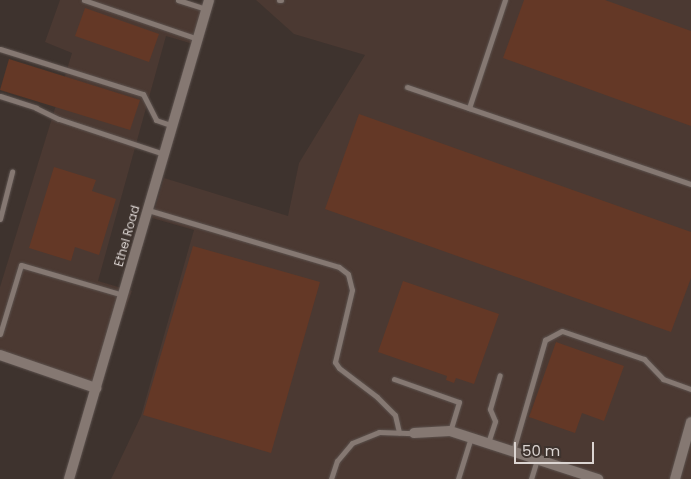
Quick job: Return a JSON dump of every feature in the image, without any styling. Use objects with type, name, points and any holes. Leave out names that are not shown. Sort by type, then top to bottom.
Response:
[{"type":"street","name":"Ethel Road","points":[[69,479],[208,5]]},
{"type":"street","points":[[0,355],[96,388]]},
{"type":"street","points":[[675,479],[691,422]]},
{"type":"street","points":[[414,433],[450,431],[537,459],[568,474],[598,479]]},
{"type":"lane","points":[[84,0],[198,39]]},
{"type":"lane","points":[[178,0],[208,5]]},
{"type":"lane","points":[[469,108],[505,0]]},
{"type":"lane","points":[[0,49],[142,94],[156,120],[173,126]]},
{"type":"lane","points":[[407,87],[691,184]]},
{"type":"lane","points":[[0,96],[36,108],[59,119],[164,154]]},
{"type":"lane","points":[[0,219],[12,172]]},
{"type":"lane","points":[[148,210],[339,268],[348,274],[352,290],[335,362],[377,397],[394,415],[399,433]]},
{"type":"lane","points":[[0,334],[21,265],[124,295]]},
{"type":"lane","points":[[513,451],[545,340],[562,331],[644,359],[663,379],[691,389]]},
{"type":"lane","points":[[488,443],[495,421],[490,409],[500,375]]},
{"type":"lane","points":[[394,379],[459,402],[450,431]]},
{"type":"lane","points":[[331,479],[337,461],[352,443],[379,432],[414,433]]},
{"type":"lane","points":[[458,479],[471,437]]},
{"type":"lane","points":[[531,479],[537,459]]},
{"type":"shaded area","points":[[60,0],[186,0],[210,7],[200,46],[166,36],[98,281],[132,291],[96,388],[0,355],[0,287],[72,53],[45,42]]},
{"type":"shaded area","points":[[256,0],[691,0],[691,479],[111,479],[141,416],[194,230],[152,218],[164,178],[288,216],[299,163],[365,55],[294,34]]},
{"type":"building","points":[[524,0],[605,0],[691,31],[691,126],[503,58]]},
{"type":"building","points":[[85,8],[159,34],[149,62],[75,36]]},
{"type":"building","points":[[9,59],[140,100],[130,130],[0,90]]},
{"type":"building","points":[[359,114],[691,232],[691,278],[671,332],[325,209]]},
{"type":"building","points":[[54,167],[96,180],[92,191],[116,199],[99,255],[75,247],[71,261],[29,248]]},
{"type":"building","points":[[193,246],[320,282],[271,453],[143,415]]},
{"type":"building","points":[[403,281],[499,314],[474,384],[456,378],[454,383],[446,380],[447,376],[378,352]]},
{"type":"building","points":[[556,342],[624,366],[604,421],[582,413],[575,433],[529,417]]}]
